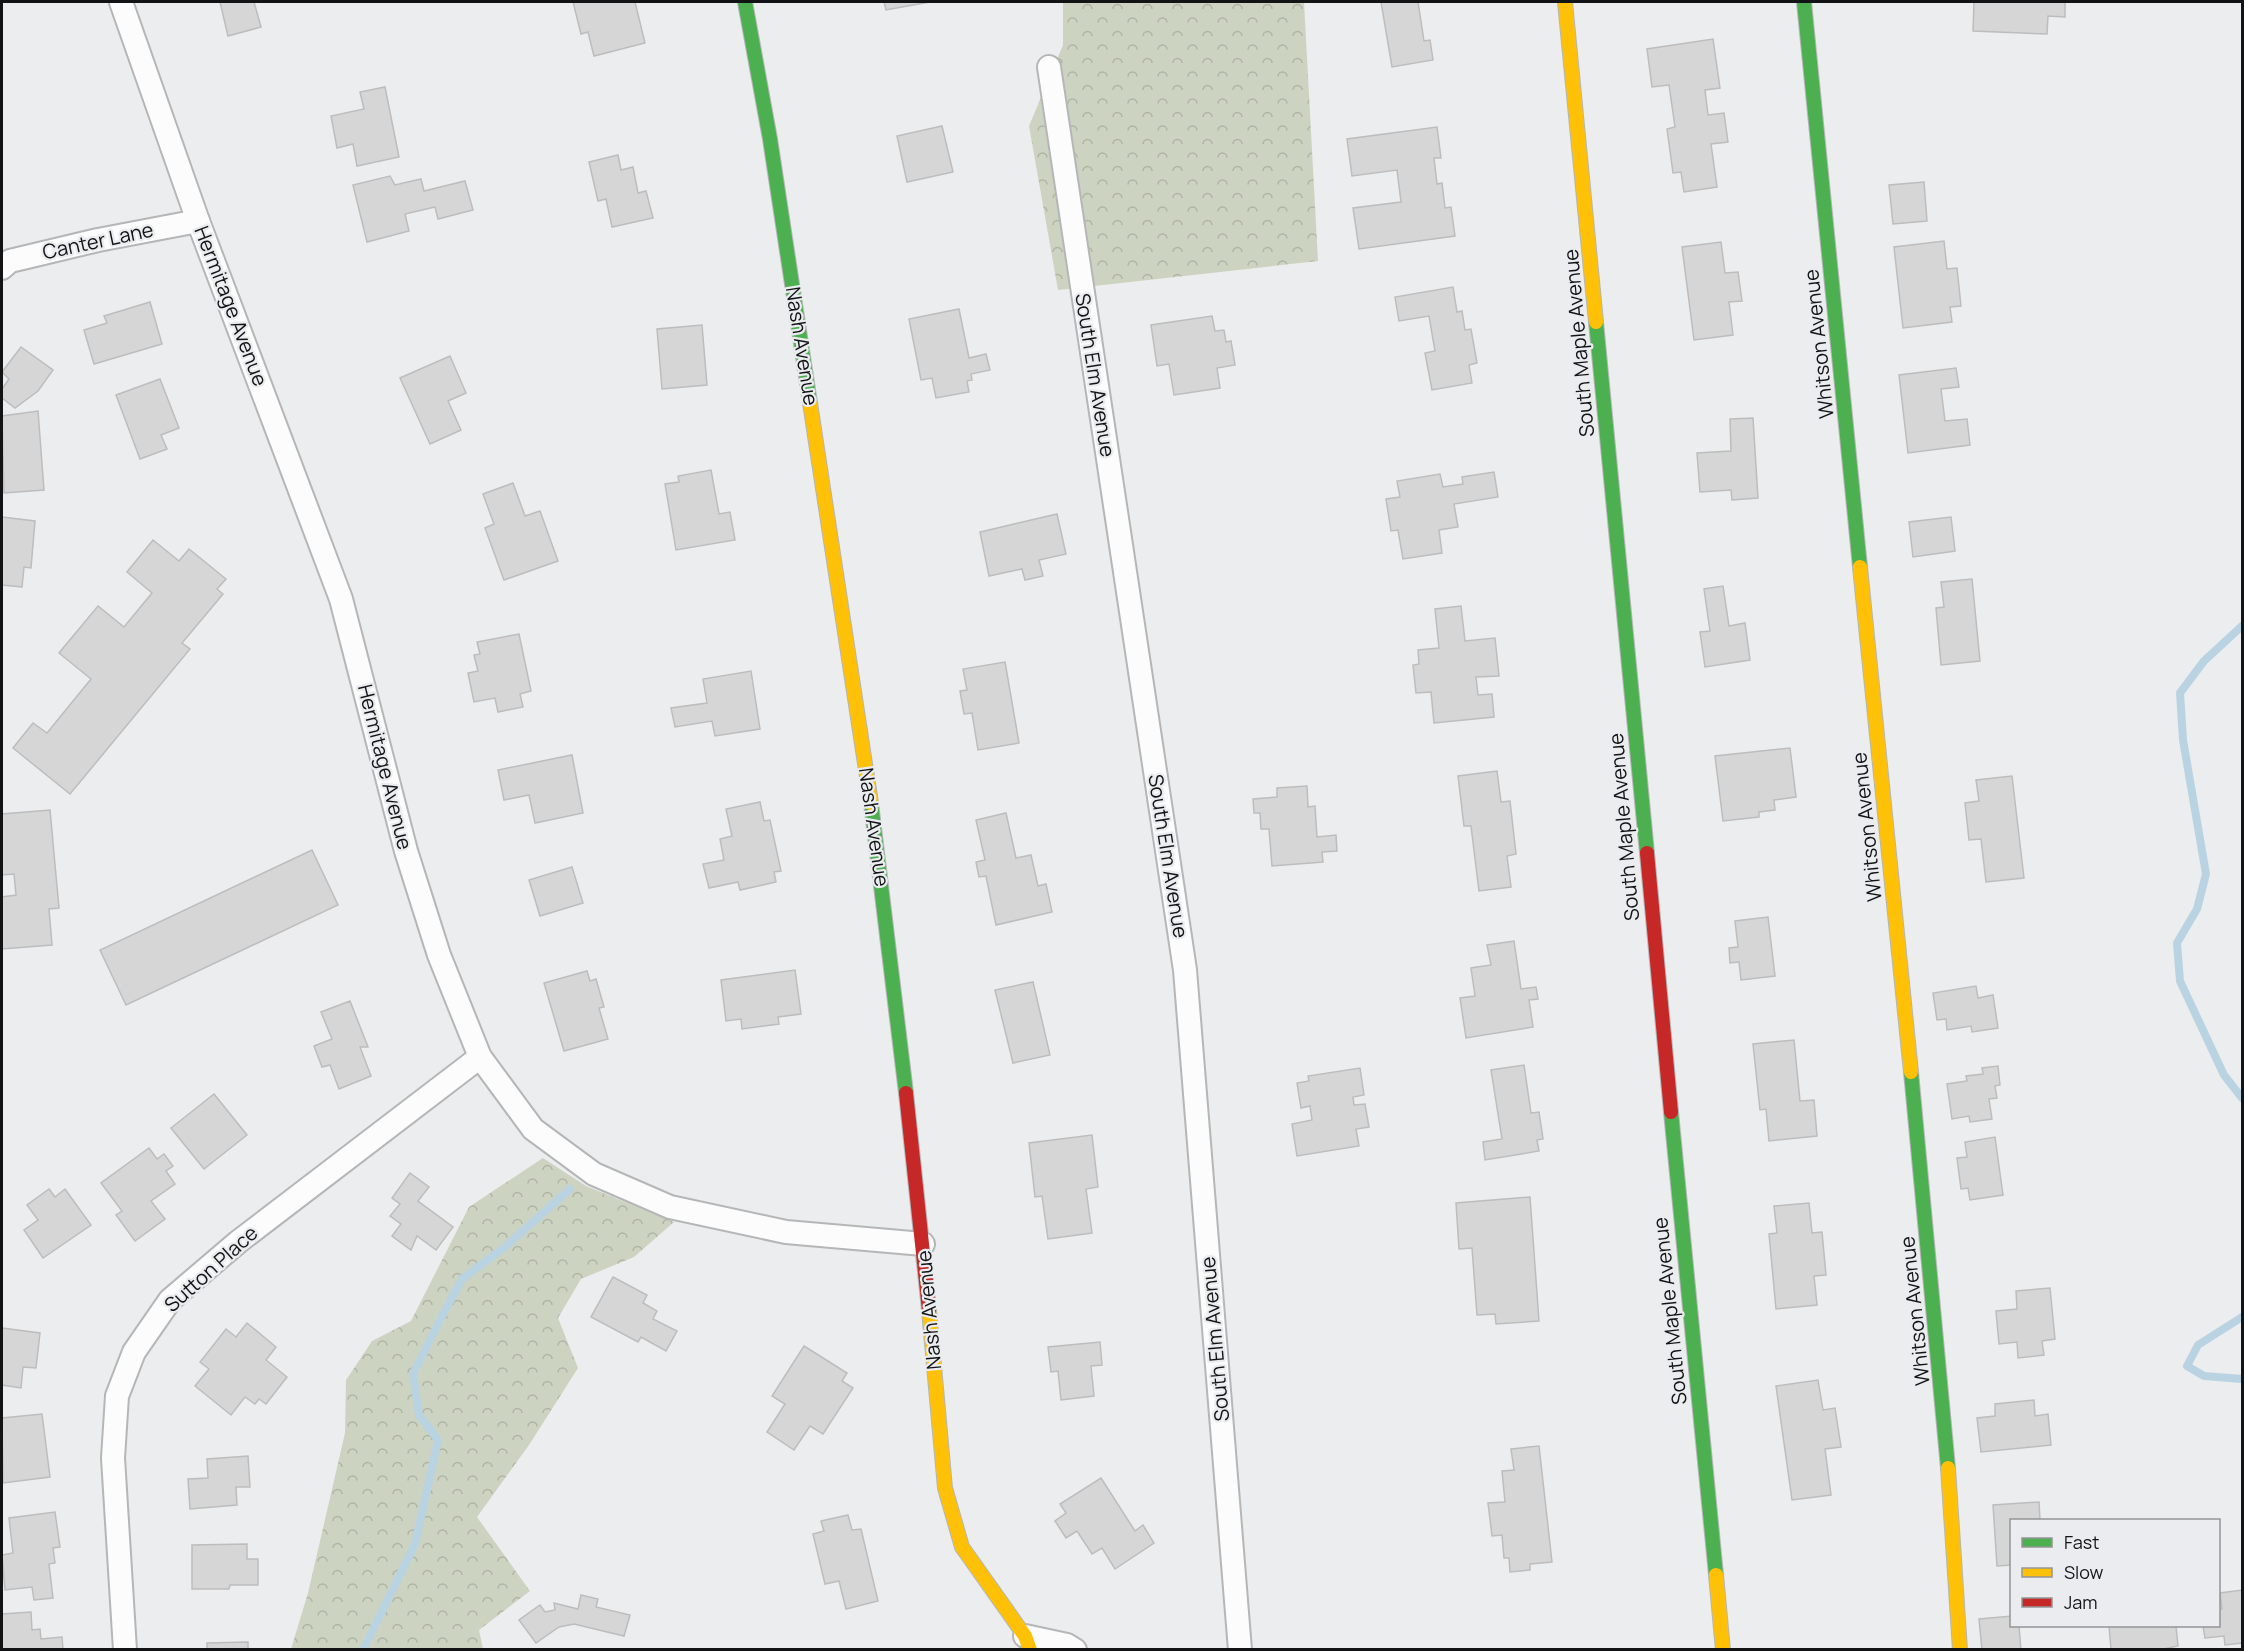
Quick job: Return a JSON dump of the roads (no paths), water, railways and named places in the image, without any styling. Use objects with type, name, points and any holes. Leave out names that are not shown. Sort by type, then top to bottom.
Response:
[{"type":"street","name":"Hermitage Avenue","points":[[121,2],[198,221],[341,599],[406,851],[439,954],[480,1057],[533,1129],[594,1174],[670,1206],[786,1232],[923,1244]]},
{"type":"street","name":"Nash Avenue","points":[[745,2],[770,139],[875,826],[923,1244],[945,1488],[962,1547],[1028,1643],[1067,1645],[1075,1650]]},
{"type":"street","name":"South Maple Avenue","points":[[1565,2],[1723,1650]]},
{"type":"street","name":"Whitson Avenue","points":[[1804,2],[1946,1418],[1960,1650]]},
{"type":"street","name":"South Elm Avenue","points":[[1049,68],[1185,970],[1240,1650]]},
{"type":"street","name":"Canter Lane","points":[[2,268],[10,261],[98,240],[198,221]]},
{"type":"street","name":"Sutton Place","points":[[126,1650],[113,1458],[117,1396],[134,1352],[170,1300],[238,1242],[480,1057]]},
{"type":"waterway","points":[[2242,626],[2204,661],[2180,693],[2183,740],[2206,874],[2197,909],[2177,943],[2180,981],[2224,1075],[2242,1098]]},
{"type":"waterway","points":[[363,1650],[415,1544],[438,1440],[419,1415],[413,1374],[462,1279],[506,1246],[570,1189]]},
{"type":"waterway","points":[[2242,1317],[2198,1345],[2187,1366],[2204,1376],[2242,1379]]}]
